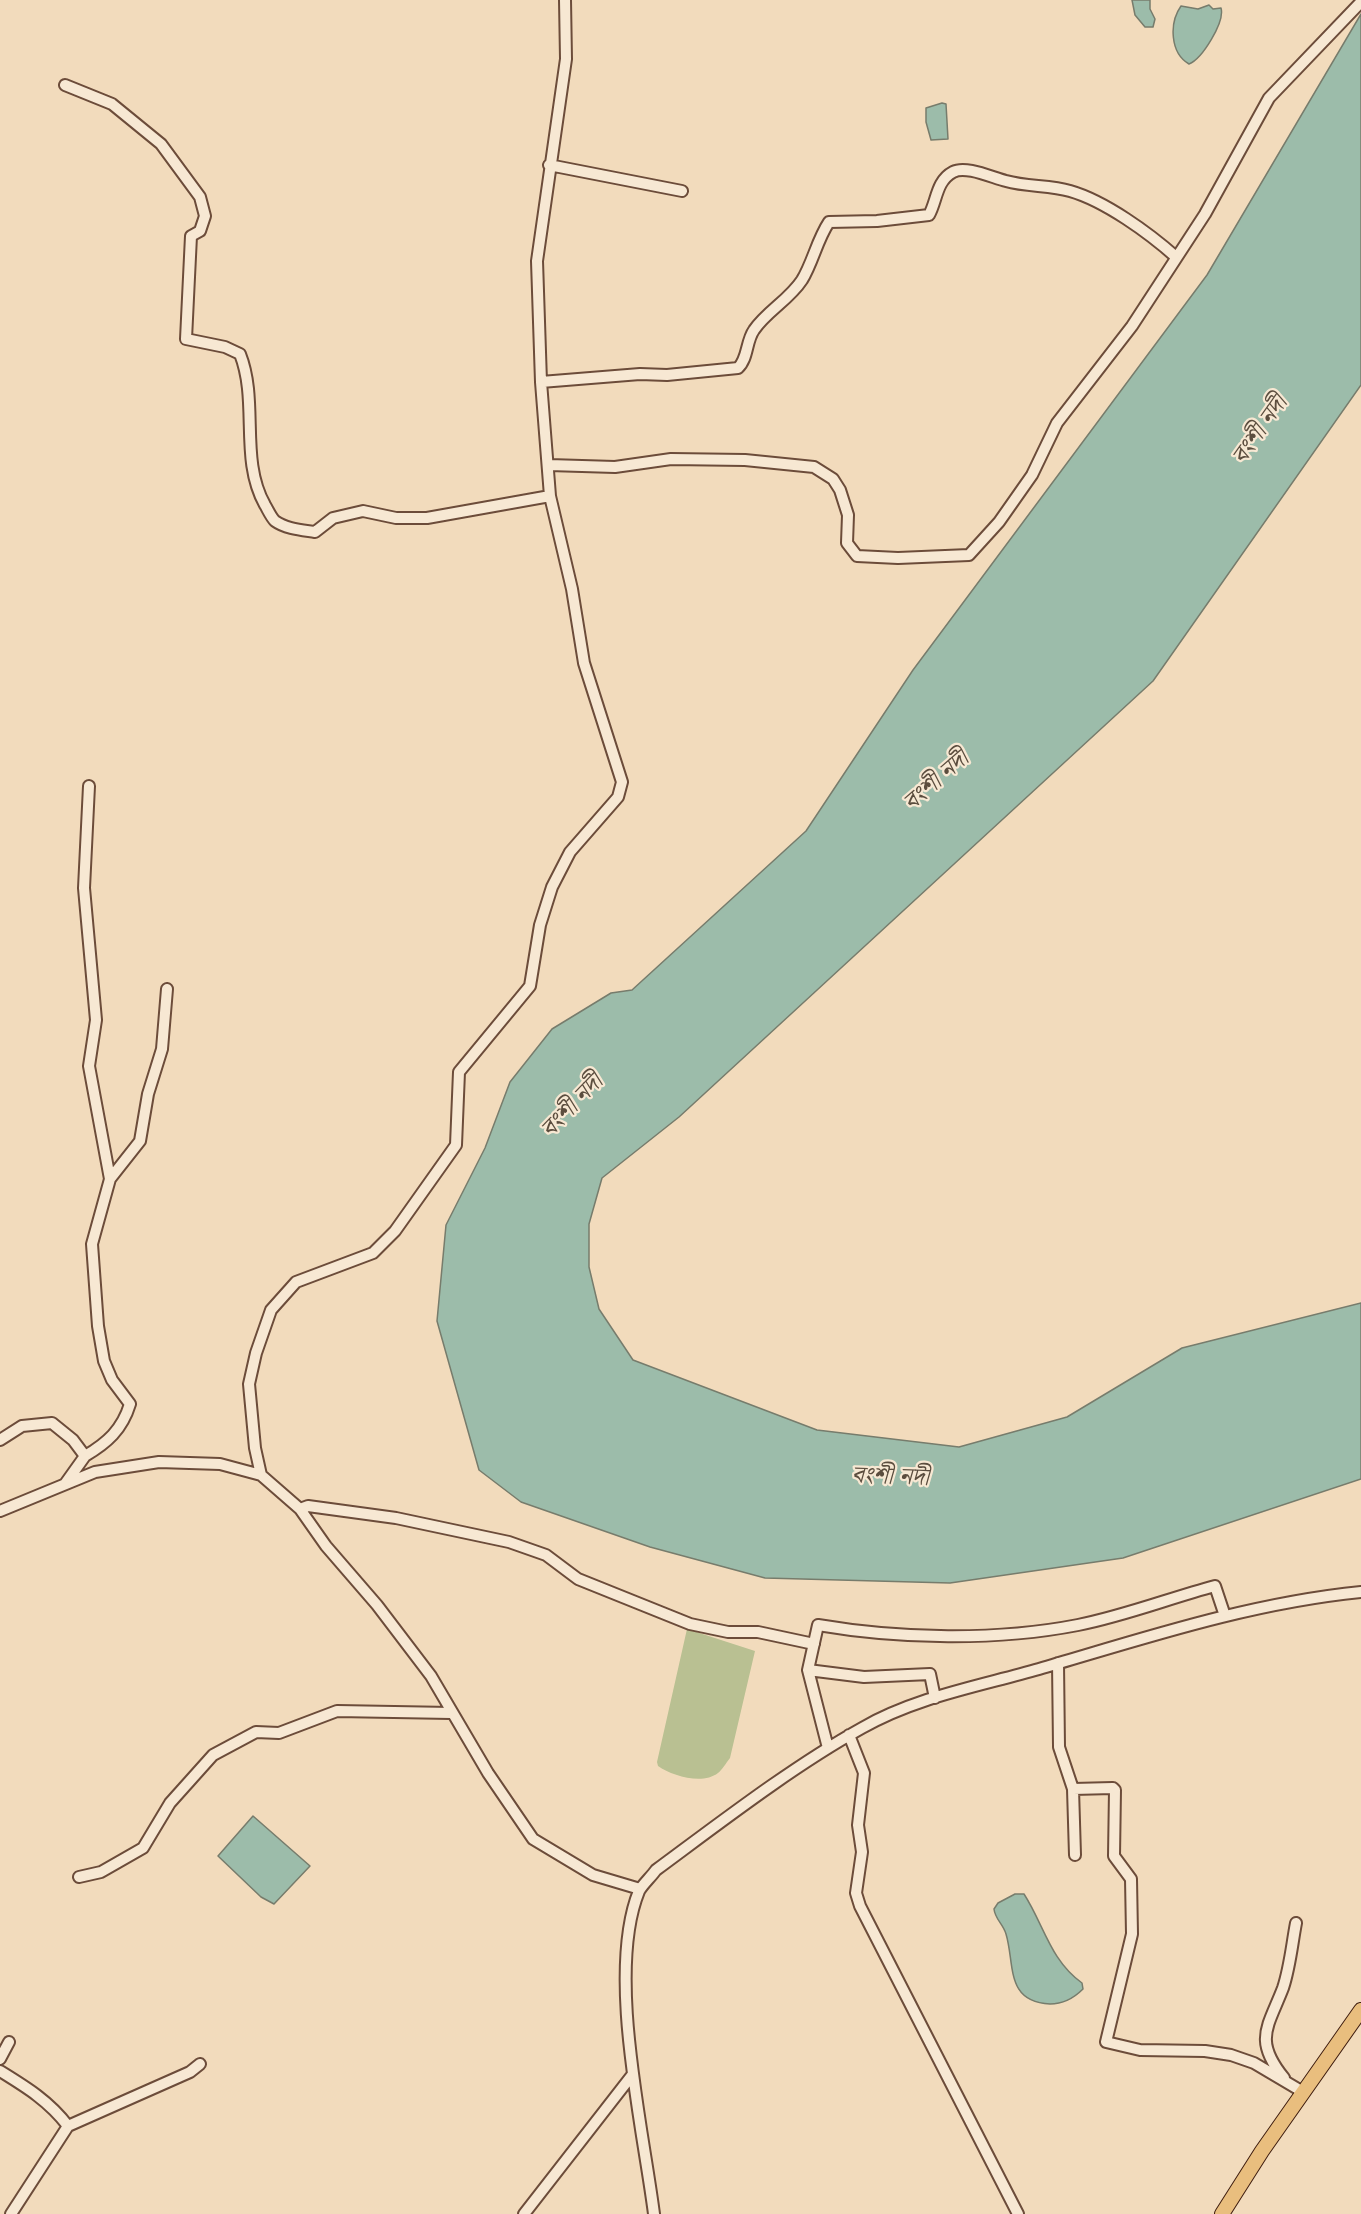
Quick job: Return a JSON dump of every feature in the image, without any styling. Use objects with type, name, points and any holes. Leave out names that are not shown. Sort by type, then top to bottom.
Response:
[{"type":"main road","points":[[1222,2214],[1361,2010]]},
{"type":"street","points":[[261,1475],[255,1448],[249,1384],[256,1353],[272,1310],[296,1282],[373,1253],[395,1231],[456,1145],[459,1072],[530,986],[540,925],[552,887],[570,852],[618,797],[620,790],[622,774],[603,726],[584,663],[572,589],[550,496],[541,382],[537,261],[566,59],[565,0]]},
{"type":"street","points":[[549,465],[615,467],[671,459],[745,460],[814,467],[833,479],[840,490],[848,515],[847,543],[857,556],[898,558],[969,555],[999,522],[1032,475],[1057,423],[1132,327],[1205,214],[1269,98],[1361,2]]},
{"type":"street","points":[[65,86],[112,104],[145,130],[161,144],[200,197],[205,216],[200,231],[191,236],[186,339],[225,347],[240,354],[247,370],[253,472],[258,492],[274,520],[294,529],[315,532],[333,518],[363,511],[396,518],[427,518],[550,496]]},
{"type":"street","points":[[549,165],[682,191]]},
{"type":"street","points":[[541,382],[640,374],[667,375],[738,368],[742,364],[752,333],[759,323],[803,278],[814,249],[829,222],[877,221],[929,215],[944,180],[952,172],[961,170],[1011,183],[1072,191],[1118,215],[1154,238],[1176,257]]},
{"type":"street","points":[[89,786],[84,888],[96,1020],[88,1066],[110,1179]]},
{"type":"street","points":[[65,1484],[85,1456],[108,1442],[124,1422],[130,1404],[112,1380],[104,1361],[98,1326],[92,1244],[110,1179],[140,1141],[148,1094],[162,1049],[166,988]]},
{"type":"street","points":[[0,1440],[22,1426],[52,1423],[73,1440],[85,1456]]},
{"type":"street","points":[[0,1511],[95,1472],[159,1461],[220,1464],[261,1475],[300,1509],[326,1546],[377,1605],[431,1676],[451,1713],[533,1839],[593,1875],[640,1889]]},
{"type":"street","points":[[300,1509],[308,1506],[396,1518],[509,1542],[546,1555],[578,1579],[690,1624],[728,1632],[758,1632],[814,1644]]},
{"type":"street","points":[[828,1748],[808,1670],[818,1625],[904,1636],[995,1633],[1078,1625],[1215,1586],[1225,1616]]},
{"type":"street","points":[[654,2214],[633,2074],[626,1958],[632,1914],[640,1889],[656,1870],[828,1748],[883,1718],[935,1698],[1225,1616],[1315,1596],[1361,1592]]},
{"type":"street","points":[[1058,1663],[1059,1747],[1073,1789],[1075,1855]]},
{"type":"street","points":[[808,1670],[864,1677],[930,1674],[935,1698]]},
{"type":"street","points":[[79,1877],[101,1872],[143,1848],[170,1803],[213,1755],[256,1732],[279,1733],[337,1711],[451,1713]]},
{"type":"street","points":[[849,1736],[864,1773],[858,1825],[862,1852],[856,1893],[860,1906],[1018,2214]]},
{"type":"street","points":[[1073,1789],[1113,1788],[1115,1790],[1114,1856],[1131,1879],[1132,1934],[1106,2042],[1140,2050],[1205,2051],[1231,2055],[1254,2064],[1304,2092]]},
{"type":"street","points":[[1288,2083],[1276,2068],[1268,2052],[1266,2032],[1267,2022],[1283,1987],[1296,1923]]},
{"type":"street","points":[[0,2059],[9,2042]]},
{"type":"street","points":[[11,2214],[68,2126],[190,2072],[200,2064]]},
{"type":"street","points":[[0,2071],[31,2089],[56,2110],[68,2126]]},
{"type":"street","points":[[524,2214],[633,2074]]},
{"type":"shaded area","points":[[687,1629],[755,1651],[730,1758],[712,1777],[696,1779],[671,1773],[658,1766],[657,1762]]},
{"type":"water","points":[[1132,0],[1150,0],[1150,9],[1155,19],[1153,27],[1145,27],[1135,15]]},
{"type":"water","points":[[1209,5],[1213,9],[1221,8],[1220,22],[1206,48],[1189,64],[1178,53],[1173,37],[1177,13],[1181,6],[1198,9]]},
{"type":"water","name":"বংশী নদী","points":[[1361,14],[1361,385],[1153,681],[679,1117],[602,1178],[589,1224],[589,1267],[599,1309],[633,1360],[817,1430],[959,1447],[1067,1417],[1182,1348],[1361,1303],[1361,1479],[1123,1558],[950,1583],[765,1578],[650,1547],[521,1502],[479,1470],[437,1321],[446,1225],[485,1148],[510,1082],[552,1029],[611,993],[632,990],[806,831],[913,670],[1207,275]]},
{"type":"water","points":[[946,104],[948,139],[931,140],[926,122],[926,108]]},
{"type":"water","points":[[253,1816],[310,1866],[274,1904],[261,1897],[218,1856]]},
{"type":"water","points":[[1015,1894],[1024,1894],[1048,1942],[1062,1964],[1082,1983],[1083,1989],[1068,2000],[1050,2004],[1036,2002],[1025,1996],[1014,1980],[1006,1934],[994,1909],[998,1903]]}]
